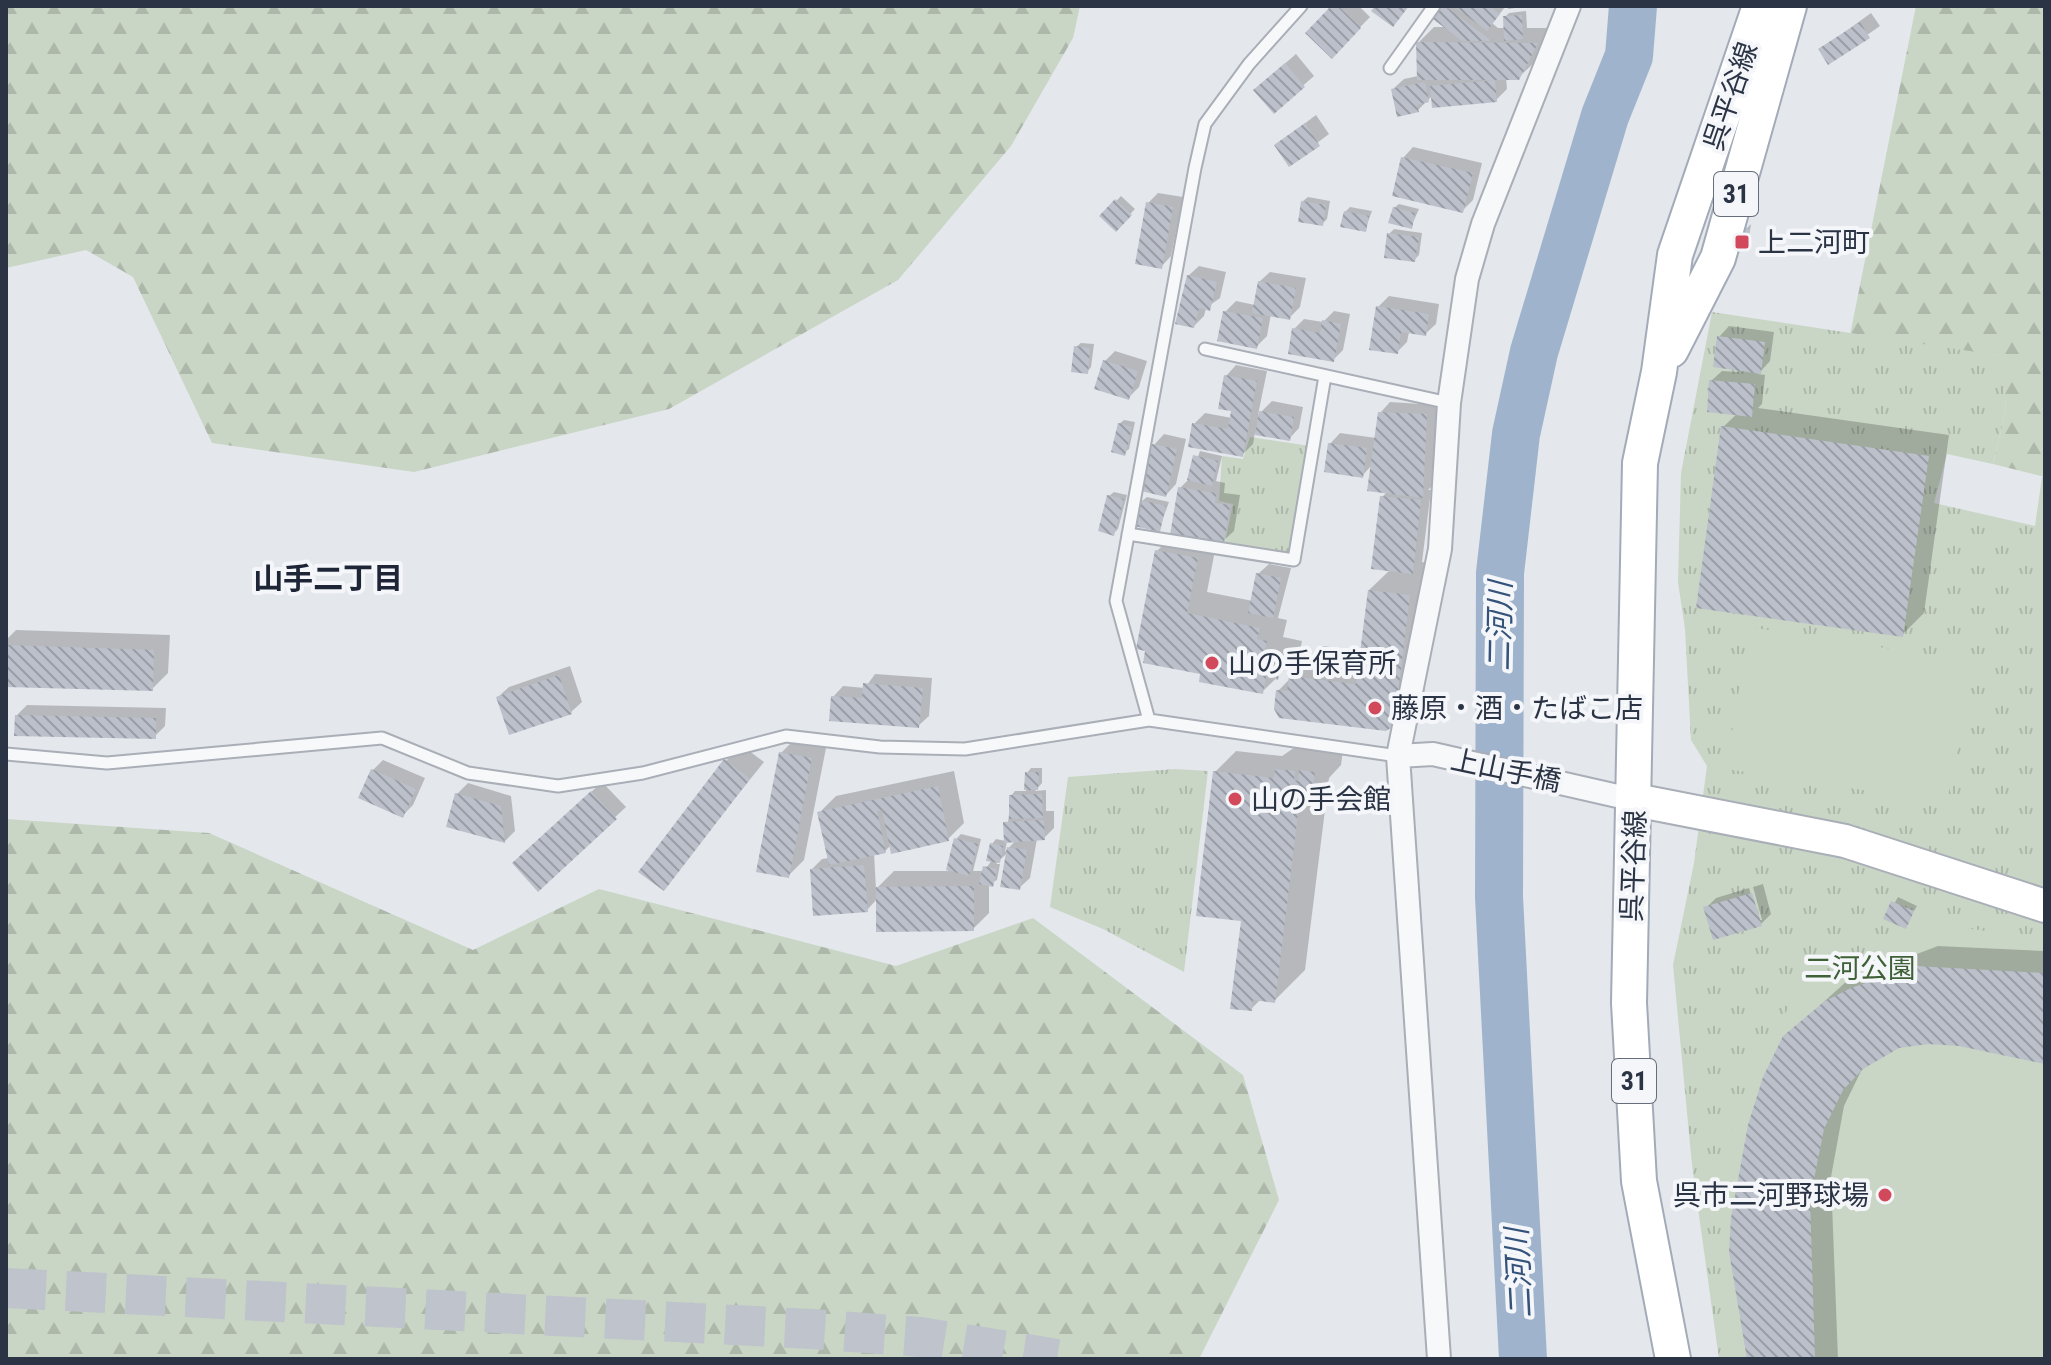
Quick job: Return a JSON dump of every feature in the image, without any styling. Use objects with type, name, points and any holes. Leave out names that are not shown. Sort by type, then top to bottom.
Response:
[{"type":"main road","name":"呉平谷線","points":[[1673,1359],[1639,1181],[1629,1003],[1635,800],[1635,563],[1640,463],[1659,372],[1675,255],[1760,6]]},
{"type":"main road","name":"呉平谷線","points":[[1659,372],[1718,258],[1789,6]]},
{"type":"street","points":[[1439,1359],[1398,756],[1440,549],[1449,403],[1467,279],[1483,224],[1569,6]]},
{"type":"street","name":"上山手橋","points":[[1398,756],[1433,754],[1635,800]]},
{"type":"street","points":[[1635,800],[1845,841],[2045,906]]},
{"type":"lane","points":[[1149,720],[1116,601],[1177,253],[1205,124],[1249,64],[1301,6]]},
{"type":"lane","points":[[1390,68],[1434,6]]},
{"type":"lane","points":[[1205,349],[1449,403]]},
{"type":"lane","points":[[1128,534],[1294,560],[1325,376]]},
{"type":"lane","points":[[6,754],[107,763],[382,738],[468,773],[558,786],[643,773],[786,736],[880,747],[965,749],[1149,720],[1398,756]]},
{"type":"green space","points":[[6,6],[1080,6],[1073,38],[1011,146],[898,280],[669,409],[414,472],[212,443],[133,277],[86,250],[6,268]]},
{"type":"green space","points":[[1916,6],[2045,6],[2045,477],[1993,464],[2006,409],[2001,356],[1850,335]]},
{"type":"green space","name":"二河公園","points":[[1712,312],[2002,356],[2006,409],[1993,464],[1947,454],[1934,503],[2035,526],[2042,477],[2045,477],[2045,1359],[1719,1359],[1692,1165],[1673,965],[1694,863],[1707,766],[1691,740],[1685,629],[1678,582],[1681,473]]},
{"type":"green space","points":[[1250,437],[1310,446],[1291,556],[1224,547],[1233,504],[1219,501],[1222,456],[1243,459]]},
{"type":"green space","points":[[1749,627],[1970,661],[1947,803],[1726,769]]},
{"type":"green space","points":[[1175,769],[1208,771],[1184,972],[1103,929],[1050,907],[1068,777]]},
{"type":"green space","points":[[6,819],[209,833],[473,950],[599,889],[896,966],[1033,918],[1243,1075],[1279,1200],[1199,1359],[6,1359]]},
{"type":"green space","name":"呉市二河野球場","points":[[1926,924],[1980,930],[2045,947],[2045,1359],[1737,1359],[1727,1330],[1721,1288],[1727,1140],[1753,1072],[1776,1027],[1806,982]]},
{"type":"building","points":[[1331,6],[1338,6],[1361,28],[1332,59],[1305,33]]},
{"type":"building","points":[[1375,6],[1409,6],[1393,27],[1371,11]]},
{"type":"building","points":[[1442,6],[1492,41],[1462,41],[1433,19]]},
{"type":"building","points":[[1457,6],[1489,6],[1500,14],[1487,31]]},
{"type":"building","points":[[1522,15],[1523,39],[1504,41],[1503,16]]},
{"type":"building","points":[[1860,22],[1870,38],[1828,65],[1818,49]]},
{"type":"building","points":[[1416,42],[1538,43],[1519,80],[1417,80]]},
{"type":"building","points":[[1285,63],[1305,87],[1274,114],[1253,90]]},
{"type":"building","points":[[1495,80],[1497,102],[1432,108],[1430,86]]},
{"type":"building","points":[[1425,82],[1429,102],[1417,105],[1419,112],[1397,117],[1391,89]]},
{"type":"building","points":[[1305,123],[1320,146],[1289,167],[1274,145]]},
{"type":"building","points":[[1401,157],[1473,173],[1463,213],[1392,196]]},
{"type":"building","points":[[1115,199],[1132,215],[1116,232],[1099,216]]},
{"type":"building","points":[[1301,201],[1326,205],[1323,226],[1298,222]]},
{"type":"building","points":[[1146,202],[1173,207],[1162,269],[1135,264]]},
{"type":"building","points":[[1393,207],[1415,213],[1412,229],[1388,223]]},
{"type":"building","points":[[1344,211],[1369,216],[1366,232],[1340,227]]},
{"type":"building","points":[[1745,227],[1750,230],[1744,250],[1738,248]]},
{"type":"building","points":[[1387,233],[1419,237],[1415,262],[1384,258]]},
{"type":"building","points":[[1187,275],[1217,282],[1210,311],[1199,308],[1194,328],[1175,324]]},
{"type":"building","points":[[1258,281],[1296,288],[1290,320],[1252,313]]},
{"type":"building","points":[[1376,306],[1429,314],[1426,336],[1401,332],[1398,354],[1369,350]]},
{"type":"building","points":[[1223,311],[1263,318],[1257,349],[1217,341]]},
{"type":"building","points":[[1322,320],[1341,324],[1334,362],[1288,354],[1292,328],[1320,333]]},
{"type":"building","points":[[1717,336],[1765,342],[1761,374],[1713,367]]},
{"type":"building","points":[[1074,346],[1090,348],[1088,374],[1071,372]]},
{"type":"building","points":[[1103,360],[1138,371],[1129,400],[1094,389]]},
{"type":"building","points":[[1224,375],[1257,381],[1243,457],[1188,447],[1192,423],[1228,429],[1231,411],[1218,409]]},
{"type":"building","points":[[1709,380],[1755,384],[1752,417],[1707,412]]},
{"type":"building","points":[[1259,411],[1294,417],[1290,441],[1255,435]]},
{"type":"building","points":[[1378,412],[1427,414],[1423,498],[1367,491]]},
{"type":"building","points":[[1118,423],[1132,427],[1125,456],[1111,452]]},
{"type":"building","points":[[1721,426],[1929,456],[1903,637],[1696,608]]},
{"type":"building","points":[[1328,443],[1367,448],[1363,478],[1324,472]]},
{"type":"building","points":[[1152,444],[1177,449],[1166,497],[1141,491]]},
{"type":"building","points":[[1193,455],[1218,461],[1212,486],[1187,480]]},
{"type":"building","points":[[1178,487],[1216,493],[1215,503],[1230,505],[1224,544],[1170,535]]},
{"type":"building","points":[[1107,495],[1124,499],[1114,536],[1098,531]]},
{"type":"building","points":[[1380,496],[1421,500],[1413,574],[1371,569]]},
{"type":"building","points":[[1140,500],[1166,506],[1160,532],[1134,526]]},
{"type":"building","points":[[1155,550],[1198,558],[1187,613],[1260,628],[1257,639],[1267,641],[1263,658],[1282,661],[1278,680],[1266,677],[1263,694],[1199,682],[1200,674],[1143,663],[1145,651],[1136,649]]},
{"type":"building","points":[[1256,573],[1281,578],[1273,618],[1248,613]]},
{"type":"building","points":[[1368,590],[1410,595],[1394,726],[1386,731],[1279,718],[1274,709],[1276,690],[1287,691],[1289,676],[1356,684]]},
{"type":"building","points":[[6,645],[154,650],[153,691],[6,687]]},
{"type":"building","points":[[559,675],[572,714],[509,735],[496,697]]},
{"type":"building","points":[[863,683],[923,688],[919,728],[829,721],[831,696],[862,698]]},
{"type":"building","points":[[15,715],[156,718],[156,739],[14,736]]},
{"type":"building","points":[[779,752],[812,758],[789,878],[756,872]]},
{"type":"building","points":[[724,759],[750,779],[664,891],[638,872]]},
{"type":"building","points":[[371,769],[416,789],[403,818],[358,798]]},
{"type":"building","points":[[1275,769],[1295,771],[1294,780],[1298,781],[1299,770],[1315,772],[1311,798],[1300,797],[1275,1003],[1253,1000],[1252,1011],[1230,1009],[1241,921],[1196,916],[1213,771],[1274,778]]},
{"type":"building","points":[[1025,772],[1039,772],[1038,790],[1024,790]]},
{"type":"building","points":[[938,786],[949,841],[891,854],[882,810],[877,811],[886,853],[829,865],[817,812]]},
{"type":"building","points":[[591,791],[617,819],[538,892],[512,863]]},
{"type":"building","points":[[455,793],[501,806],[505,843],[446,827]]},
{"type":"building","points":[[1042,794],[1043,818],[1009,819],[1009,795]]},
{"type":"building","points":[[1044,820],[1045,840],[1004,843],[1003,822]]},
{"type":"building","points":[[954,838],[978,844],[969,876],[946,870]]},
{"type":"building","points":[[990,843],[1003,846],[1000,863],[986,861]]},
{"type":"building","points":[[1007,847],[1027,850],[1020,890],[1000,887]]},
{"type":"building","points":[[864,865],[868,912],[813,916],[810,869]]},
{"type":"building","points":[[983,866],[997,869],[993,887],[979,884]]},
{"type":"building","points":[[974,886],[974,931],[876,932],[876,887]]},
{"type":"building","points":[[1752,893],[1762,926],[1713,940],[1703,907]]},
{"type":"building","points":[[1891,901],[1914,911],[1906,929],[1883,919]]},
{"type":"building","points":[[1916,966],[2045,973],[2045,1064],[1959,1046],[1928,1044],[1899,1048],[1863,1069],[1843,1090],[1824,1129],[1810,1199],[1815,1359],[1747,1359],[1729,1252],[1731,1218],[1748,1125],[1763,1077],[1783,1036],[1825,1001],[1851,988]]},
{"type":"waterway","name":"二河川","points":[[1523,1359],[1499,897],[1500,573],[1516,434],[1534,352],[1605,116],[1629,56],[1633,6]]},
{"type":"tunnel","points":[[6,1288],[812,1329],[920,1337],[1057,1359]]},
{"type":"place","name":"上二河町","points":[[1742,242]]},
{"type":"place","name":"山の手保育所","points":[[1212,663]]},
{"type":"place","name":"藤原・酒・たばこ店","points":[[1375,708]]},
{"type":"place","name":"山の手会館","points":[[1235,799]]},
{"type":"place","name":"呉市二河野球場","points":[[1885,1195]]},
{"type":"district","name":"山手二丁目","points":[[328,579]]}]
